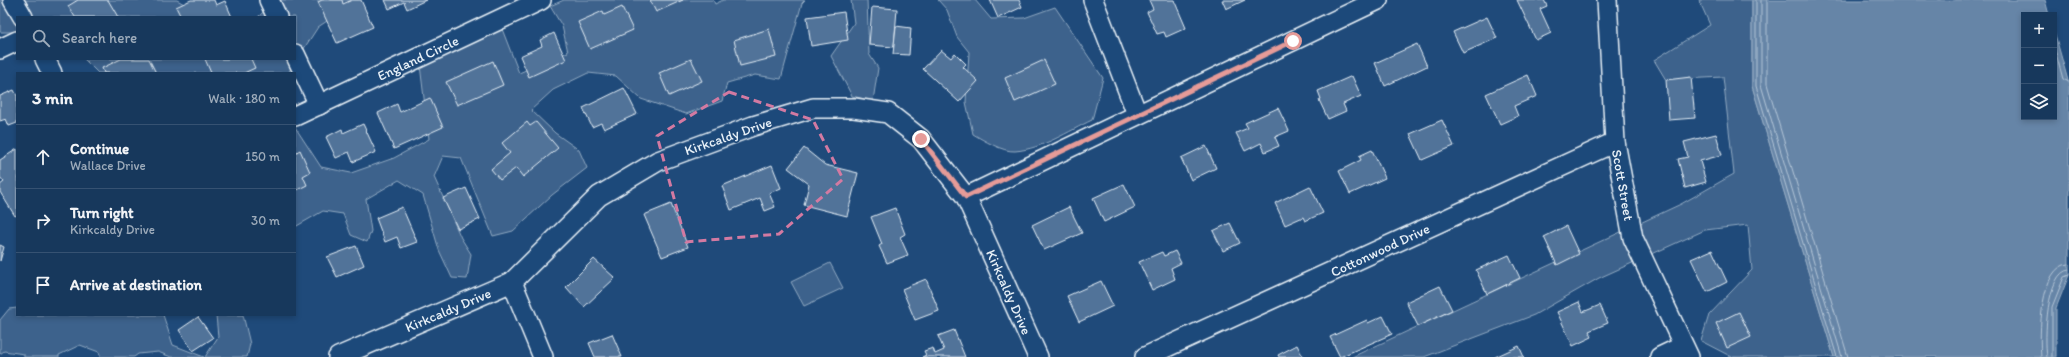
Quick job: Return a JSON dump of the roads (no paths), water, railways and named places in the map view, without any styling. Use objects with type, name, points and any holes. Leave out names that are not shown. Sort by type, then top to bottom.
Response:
[{"type":"street","points":[[13,0],[22,16]]},
{"type":"street","points":[[269,0],[277,16]]},
{"type":"street","name":"England Circle","points":[[296,116],[541,0]]},
{"type":"street","points":[[1092,0],[1137,114]]},
{"type":"street","points":[[966,197],[1378,0]]},
{"type":"street","name":"Scott Street","points":[[1607,0],[1615,142],[1633,238],[1686,352]]},
{"type":"street","points":[[0,49],[16,41]]},
{"type":"street","points":[[296,56],[319,105]]},
{"type":"street","points":[[46,60],[52,72]]},
{"type":"street","name":"Kirkcaldy Drive","points":[[338,357],[512,282],[599,196],[658,161],[753,126],[813,108],[854,108],[888,113],[921,139],[966,197],[1038,357]]},
{"type":"street","name":"Cottonwood Drive","points":[[1145,357],[1615,142]]},
{"type":"street","points":[[512,282],[544,357]]},
{"type":"street","points":[[1660,357],[1686,352]]},
{"type":"water","points":[[1752,0],[2045,0],[2048,12],[2021,12],[2021,120],[2057,120],[2057,42],[2069,84],[2069,275],[2056,308],[2056,357],[1834,357],[1752,86]]}]
